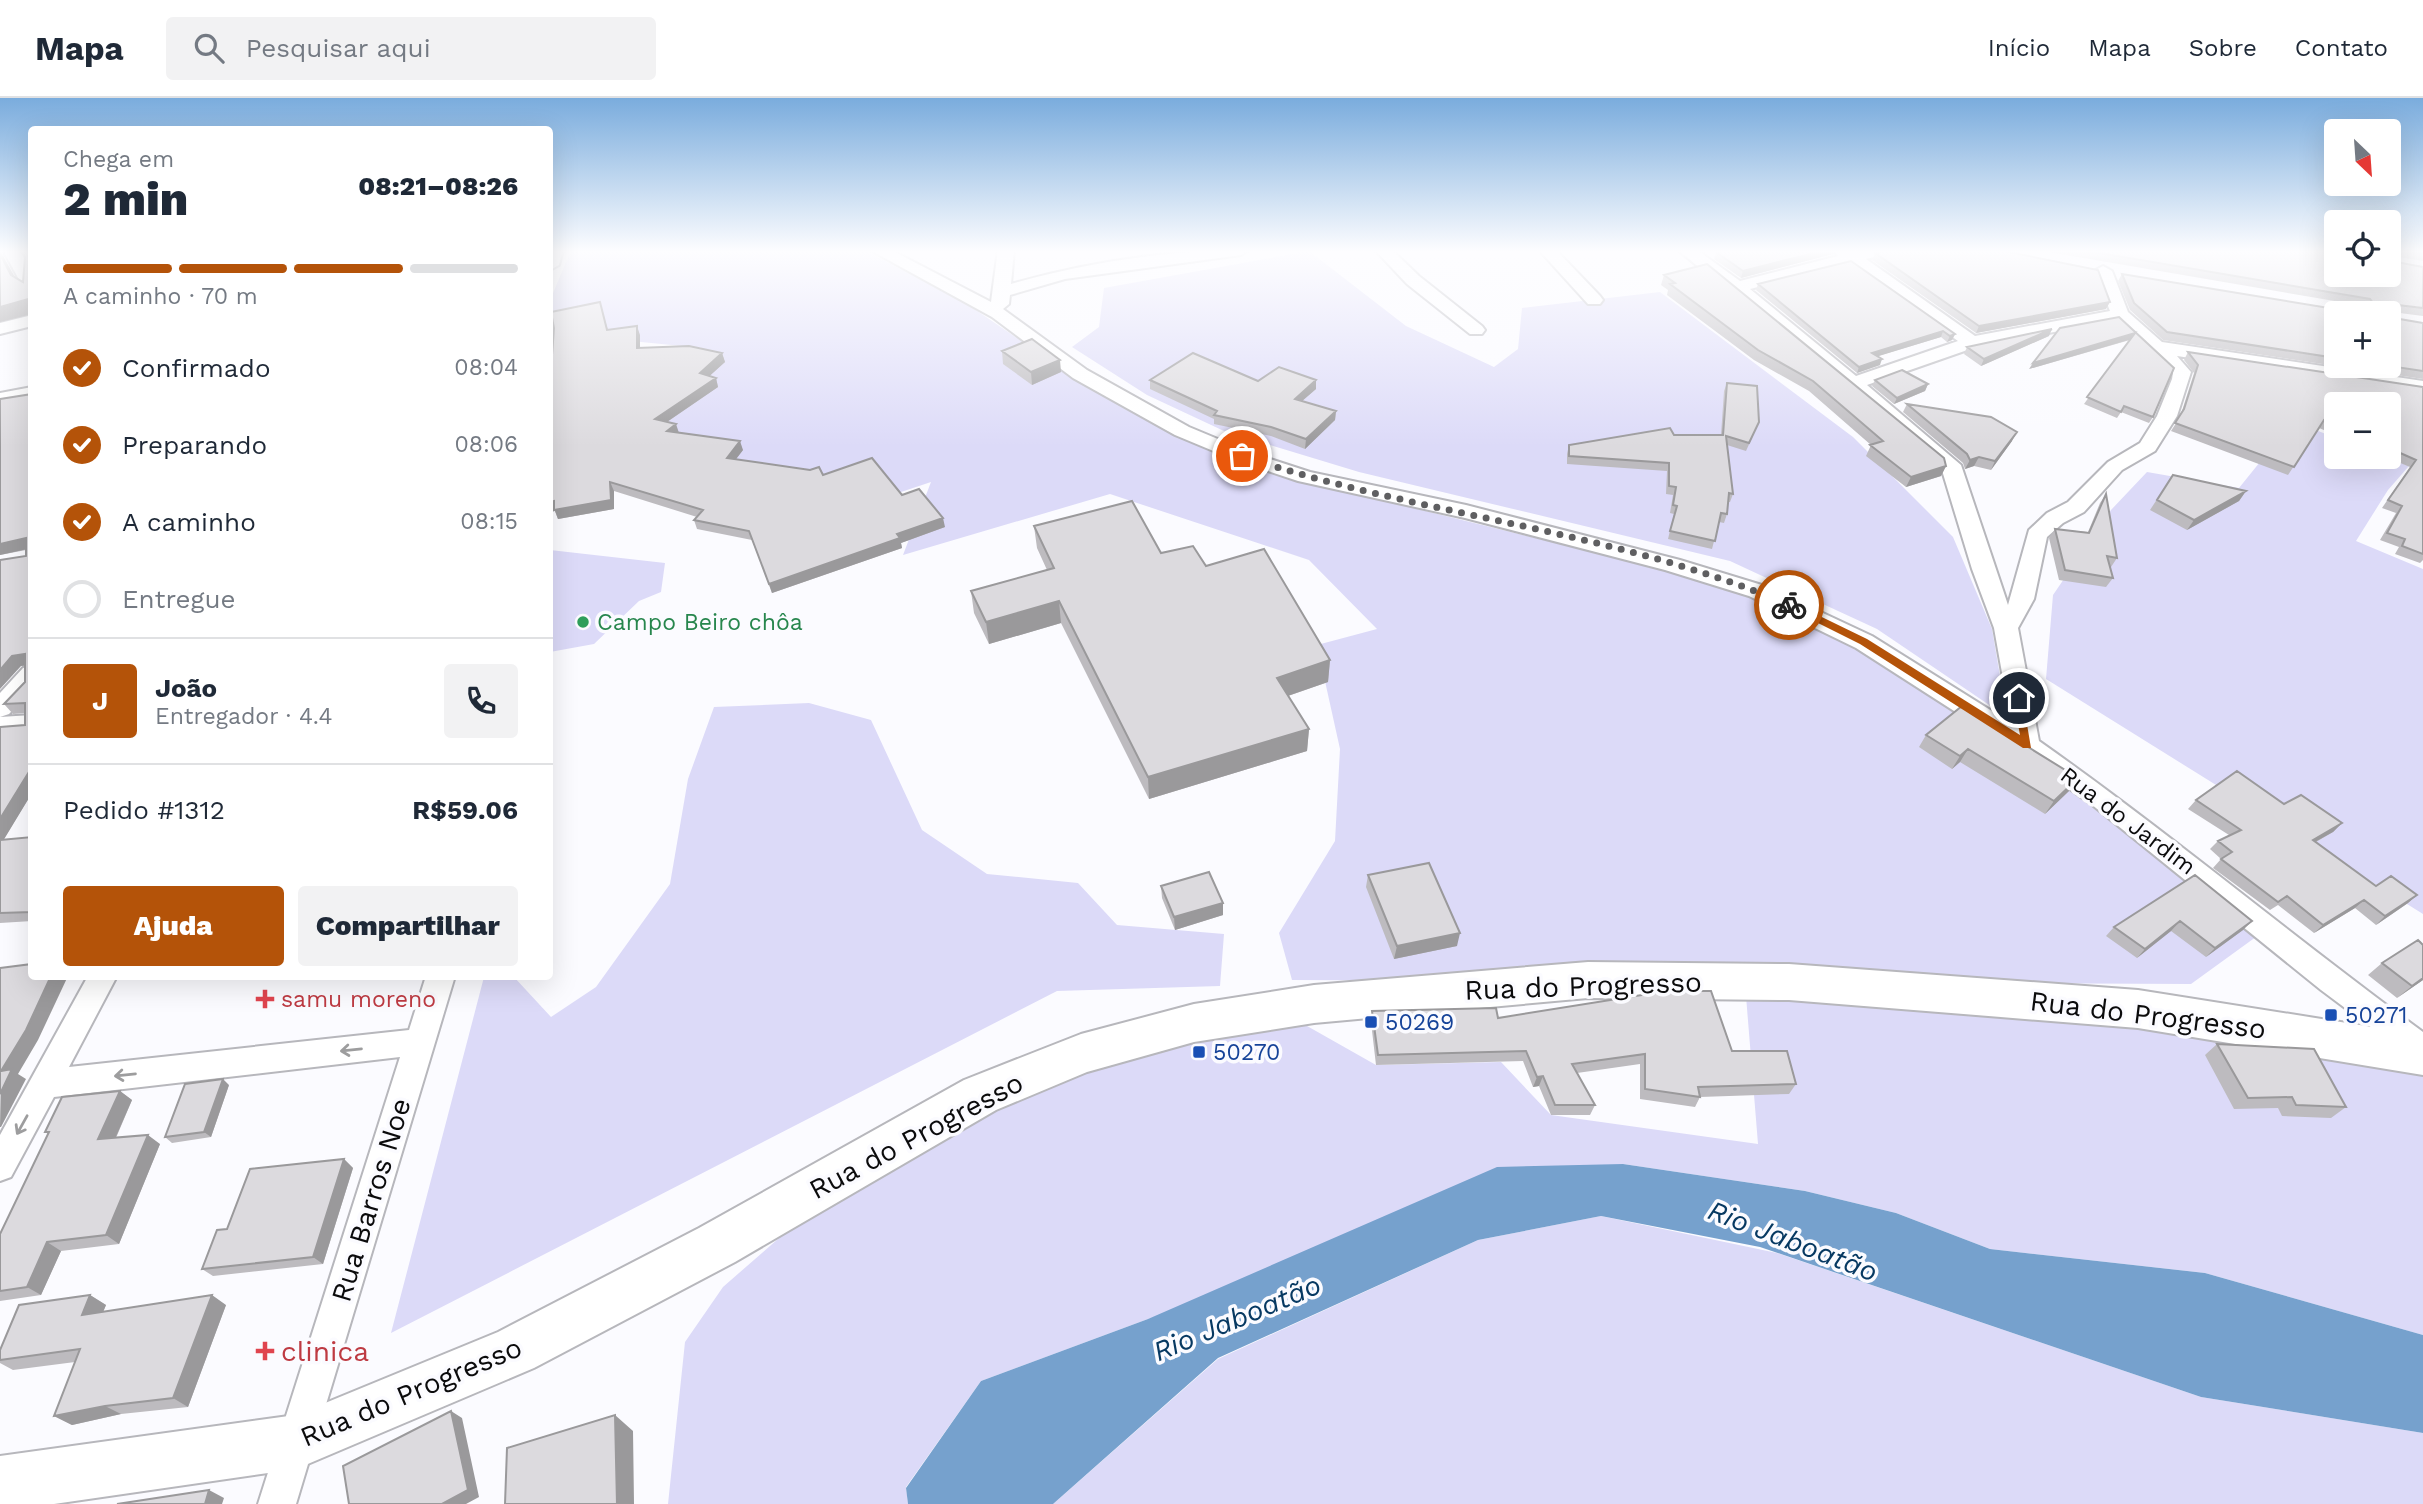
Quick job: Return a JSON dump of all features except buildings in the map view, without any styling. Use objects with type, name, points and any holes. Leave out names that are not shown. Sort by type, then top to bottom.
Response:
[{"type":"street","name":"Rua do Jardim","points":[[1016,316],[1080,374],[1182,431],[1305,477],[1492,519],[1672,565],[1757,591],[1864,642],[2027,745],[2100,797],[2331,981],[2423,1049]]},
{"type":"street","points":[[1458,316],[1476,330]]},
{"type":"street","points":[[1771,316],[1951,465],[1979,559],[2006,628],[2027,745]]},
{"type":"street","points":[[1935,316],[1972,342]]},
{"type":"street","points":[[1852,385],[1892,368],[1972,342],[2111,316]]},
{"type":"street","points":[[2006,628],[2023,599],[2037,535],[2055,518],[2076,507],[2115,466],[2148,447],[2167,416],[2182,379],[2182,372],[2122,316]]},
{"type":"street","points":[[0,329],[28,321]]},
{"type":"street","points":[[2157,347],[2423,387]]},
{"type":"street","points":[[0,399],[28,394]]},
{"type":"street","points":[[0,708],[28,678]]},
{"type":"street","points":[[0,726],[28,724]]},
{"type":"street","points":[[0,1166],[101,980]]},
{"type":"street","name":"Rua Barros Noe","points":[[277,1504],[440,980]]},
{"type":"street","name":"Rua do Progresso","points":[[0,1484],[296,1442],[419,1394],[516,1350],[717,1245],[980,1095],[1081,1055],[1194,1023],[1314,1004],[1473,988],[1588,981],[1789,982],[2138,1009],[2423,1055]]},
{"type":"street","points":[[45,1084],[419,1042]]},
{"type":"shaded area","points":[[553,316],[984,316],[1076,378],[1299,480],[1666,570],[1743,594],[1877,657],[2095,801],[2260,934],[2191,984],[1292,980],[1279,933],[1335,841],[1340,749],[1317,645],[1377,629],[1309,560],[1110,494],[903,555],[931,482],[760,539],[640,437],[629,388],[702,348],[553,333]]},
{"type":"shaded area","points":[[1100,316],[1393,316],[1406,326],[1494,367],[1518,349],[1521,316],[1691,316],[1853,437],[1953,537],[1992,629],[2007,717],[1877,629],[1730,561],[1359,472],[1224,431],[1147,395],[1072,347],[1099,327]]},
{"type":"shaded area","points":[[2293,421],[2324,433],[2324,469],[2401,469],[2401,463],[2409,466],[2388,490],[2356,541],[2423,569],[2423,914],[2046,679],[2053,595],[2111,510],[2147,472],[2239,488]]},
{"type":"shaded area","name":"Campo Beiro chôa","points":[[553,550],[665,563],[661,592],[639,601],[594,644],[553,651]]},
{"type":"shaded area","points":[[809,703],[871,720],[922,830],[987,874],[1078,883],[1117,925],[1224,934],[1220,986],[1057,991],[391,1333],[483,980],[517,980],[551,1017],[596,987],[670,884],[688,779],[714,707]]},
{"type":"shaded area","points":[[1746,996],[2173,1026],[2423,1074],[2423,1335],[2205,1273],[1990,1249],[1896,1213],[1805,1191],[1623,1164],[1148,1319],[981,1381],[906,1487],[908,1504],[668,1504],[685,1342],[723,1287],[803,1217],[982,1113],[1084,1064],[1300,1022],[1376,1065],[1501,1062],[1551,1115],[1758,1144]]},
{"type":"shaded area","points":[[1601,1216],[1777,1253],[2201,1397],[2423,1433],[2423,1504],[1053,1504],[1218,1359],[1478,1240]]},
{"type":"water","name":"Rio Jaboatão","points":[[1623,1164],[1805,1191],[1896,1213],[1990,1249],[2205,1273],[2423,1335],[2423,1433],[2201,1397],[1760,1247],[1601,1216],[1478,1240],[1218,1358],[1053,1504],[908,1504],[906,1488],[981,1381],[1148,1319],[1497,1167]]},
{"type":"way so far","points":[[1242,456],[1305,477],[1466,512],[1672,565],[1757,591],[1789,605]]},
{"type":"place","name":"Campo Beiro chôa","points":[[583,622]]},
{"type":"place","name":"samu moreno","points":[[265,999]]},
{"type":"place","name":"50271","points":[[2331,1015]]},
{"type":"place","name":"50269","points":[[1371,1022]]},
{"type":"place","name":"50270","points":[[1199,1052]]},
{"type":"place","name":"clinica","points":[[265,1351]]},
{"type":"route","points":[[1789,605],[1864,642],[2027,745],[2019,698]]}]
